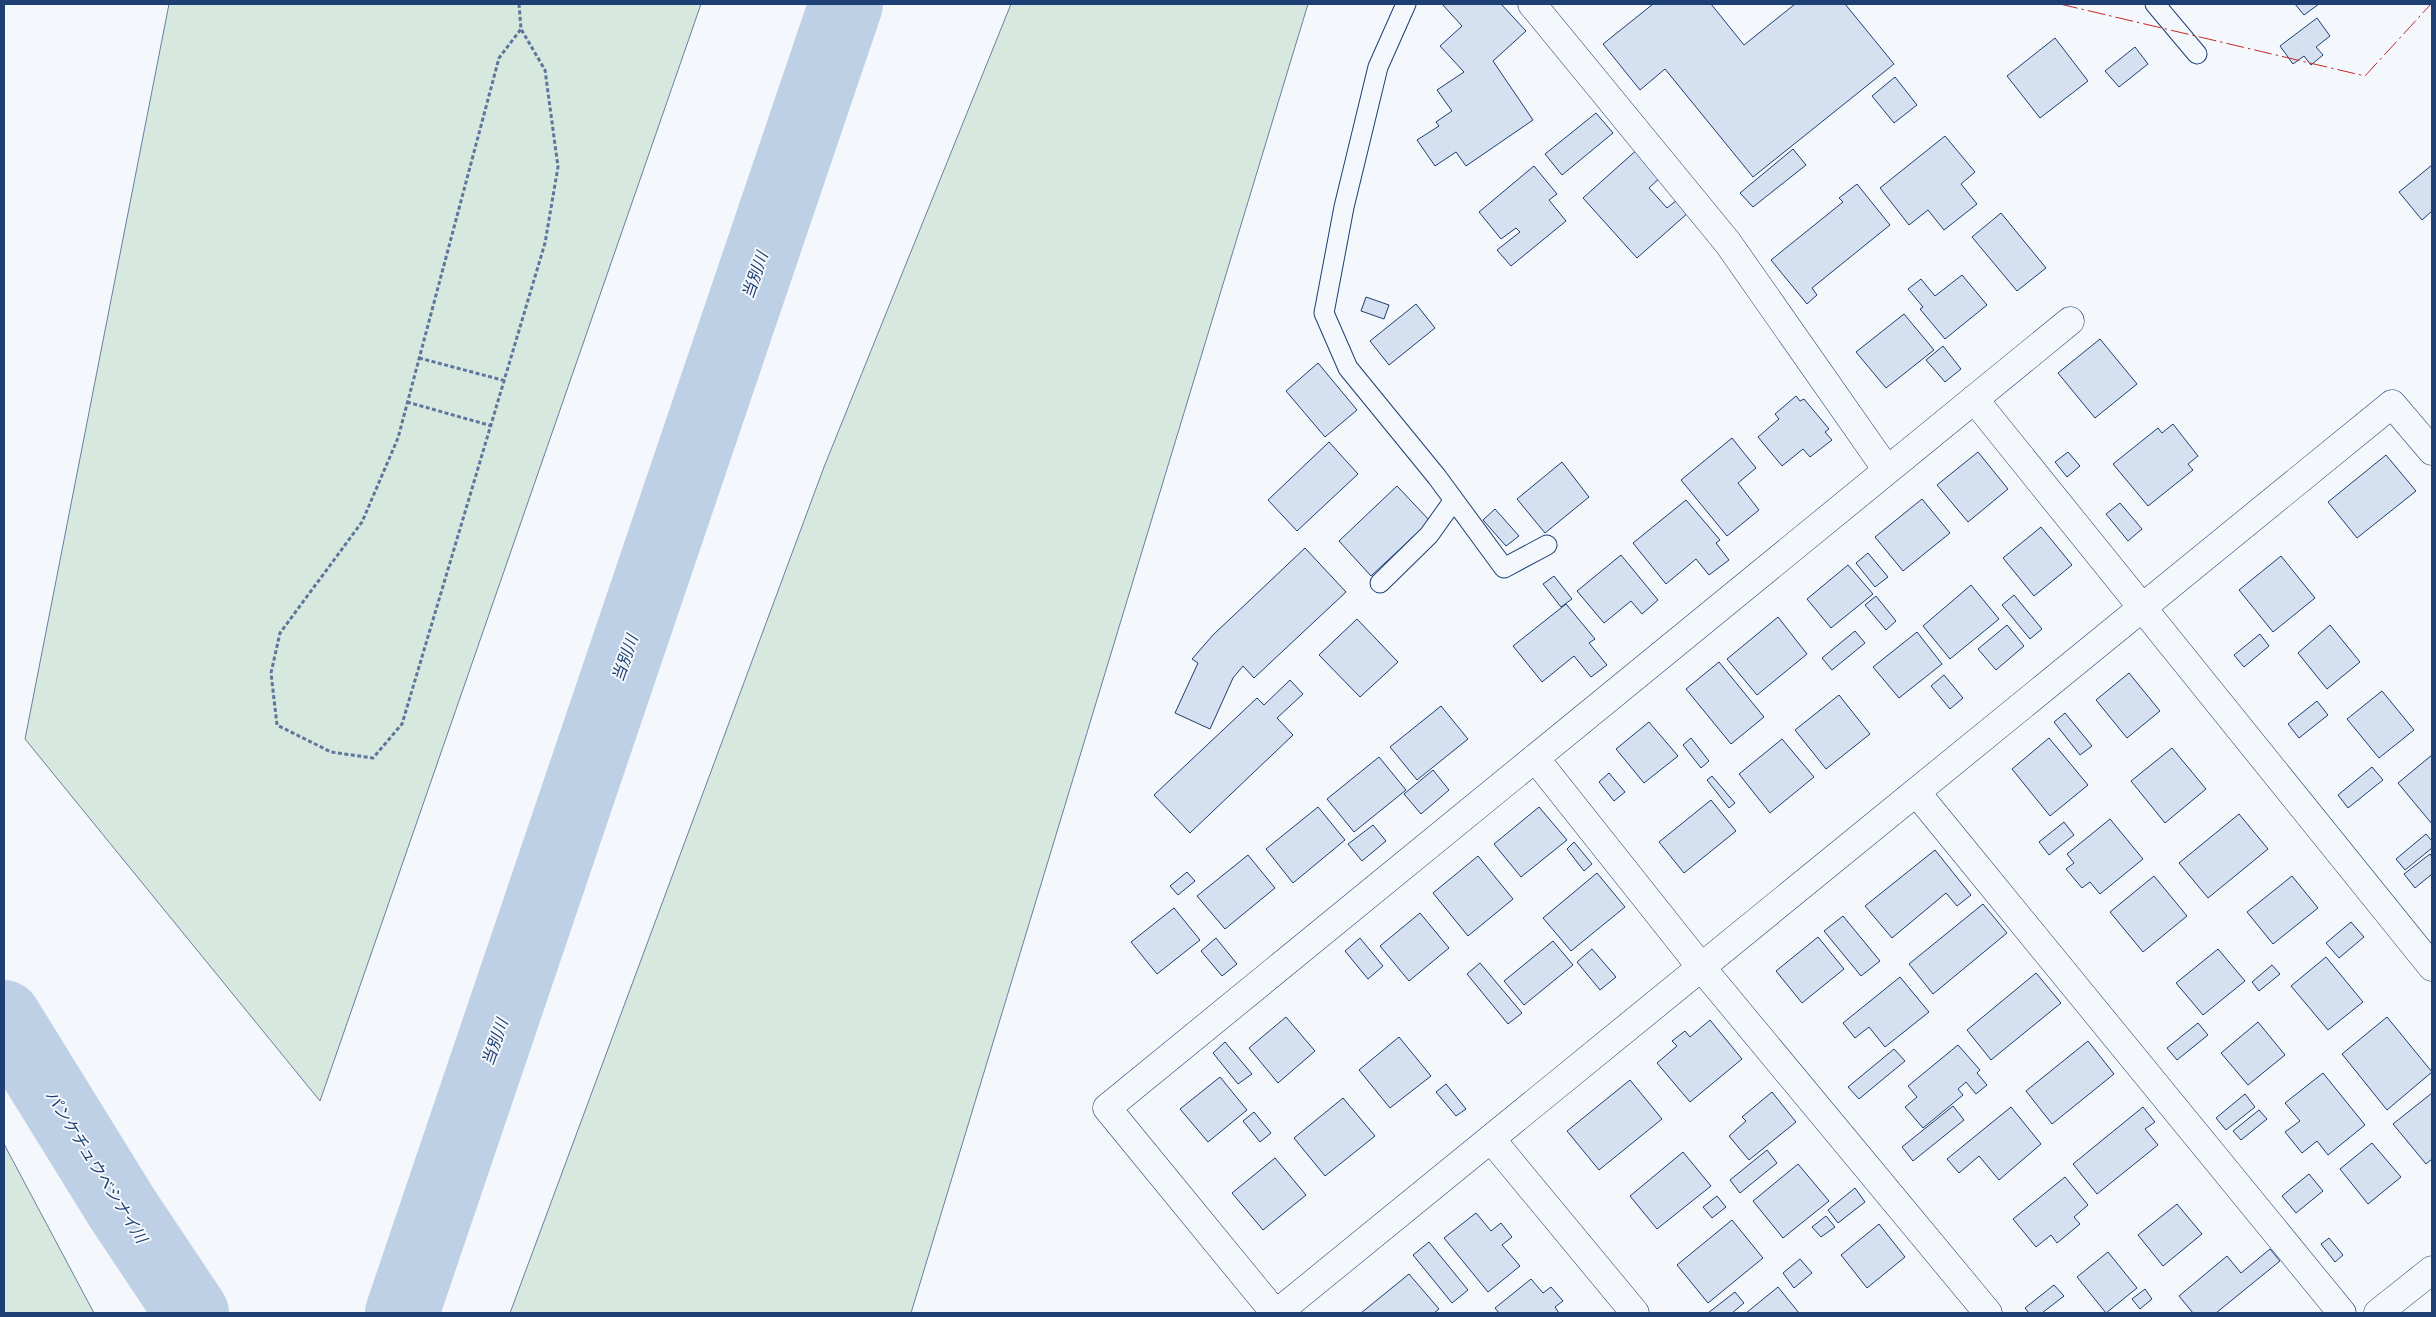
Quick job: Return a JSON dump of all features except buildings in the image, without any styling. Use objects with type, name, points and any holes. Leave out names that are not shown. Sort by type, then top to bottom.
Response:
[{"type":"street","points":[[1532,4],[1728,243],[1887,470]]},
{"type":"street","points":[[2070,321],[1107,1108],[1276,1313],[2392,404],[2432,451]]},
{"type":"street","points":[[1974,399],[2432,967]]},
{"type":"street","points":[[1535,758],[1701,967],[1988,1313]]},
{"type":"street","points":[[1916,792],[2342,1313]]},
{"type":"street","points":[[1491,1139],[1635,1313]]},
{"type":"street","points":[[2378,1313],[2432,1270]]},
{"type":"lane","points":[[1406,4],[1378,67],[1344,207],[1324,313],[1348,368],[1454,500],[1504,568],[1547,545]]},
{"type":"lane","points":[[2155,4],[2197,54]]},
{"type":"lane","points":[[1380,583],[1429,536],[1454,500]]},
{"type":"path","points":[[519,4],[520,29],[545,70],[558,167],[545,243],[506,381],[402,724],[373,758],[331,752],[278,724],[271,673],[280,633],[362,522],[398,438],[499,58],[520,29]]},
{"type":"path","points":[[419,358],[506,381]]},
{"type":"path","points":[[408,402],[492,426]]},
{"type":"shaded area","points":[[169,4],[701,4],[320,1101],[25,739]]},
{"type":"shaded area","points":[[1011,4],[1308,4],[911,1313],[510,1313],[824,467]]},
{"type":"shaded area","points":[[4,1144],[94,1313],[4,1313]]},
{"type":"waterway","name":"当別川","points":[[402,1313],[846,4]]},
{"type":"waterway","name":"パンケチュウベシナイ川","points":[[4,1017],[122,1208],[192,1313]]},
{"type":"power","points":[[2060,4],[2365,76],[2431,4]]}]
